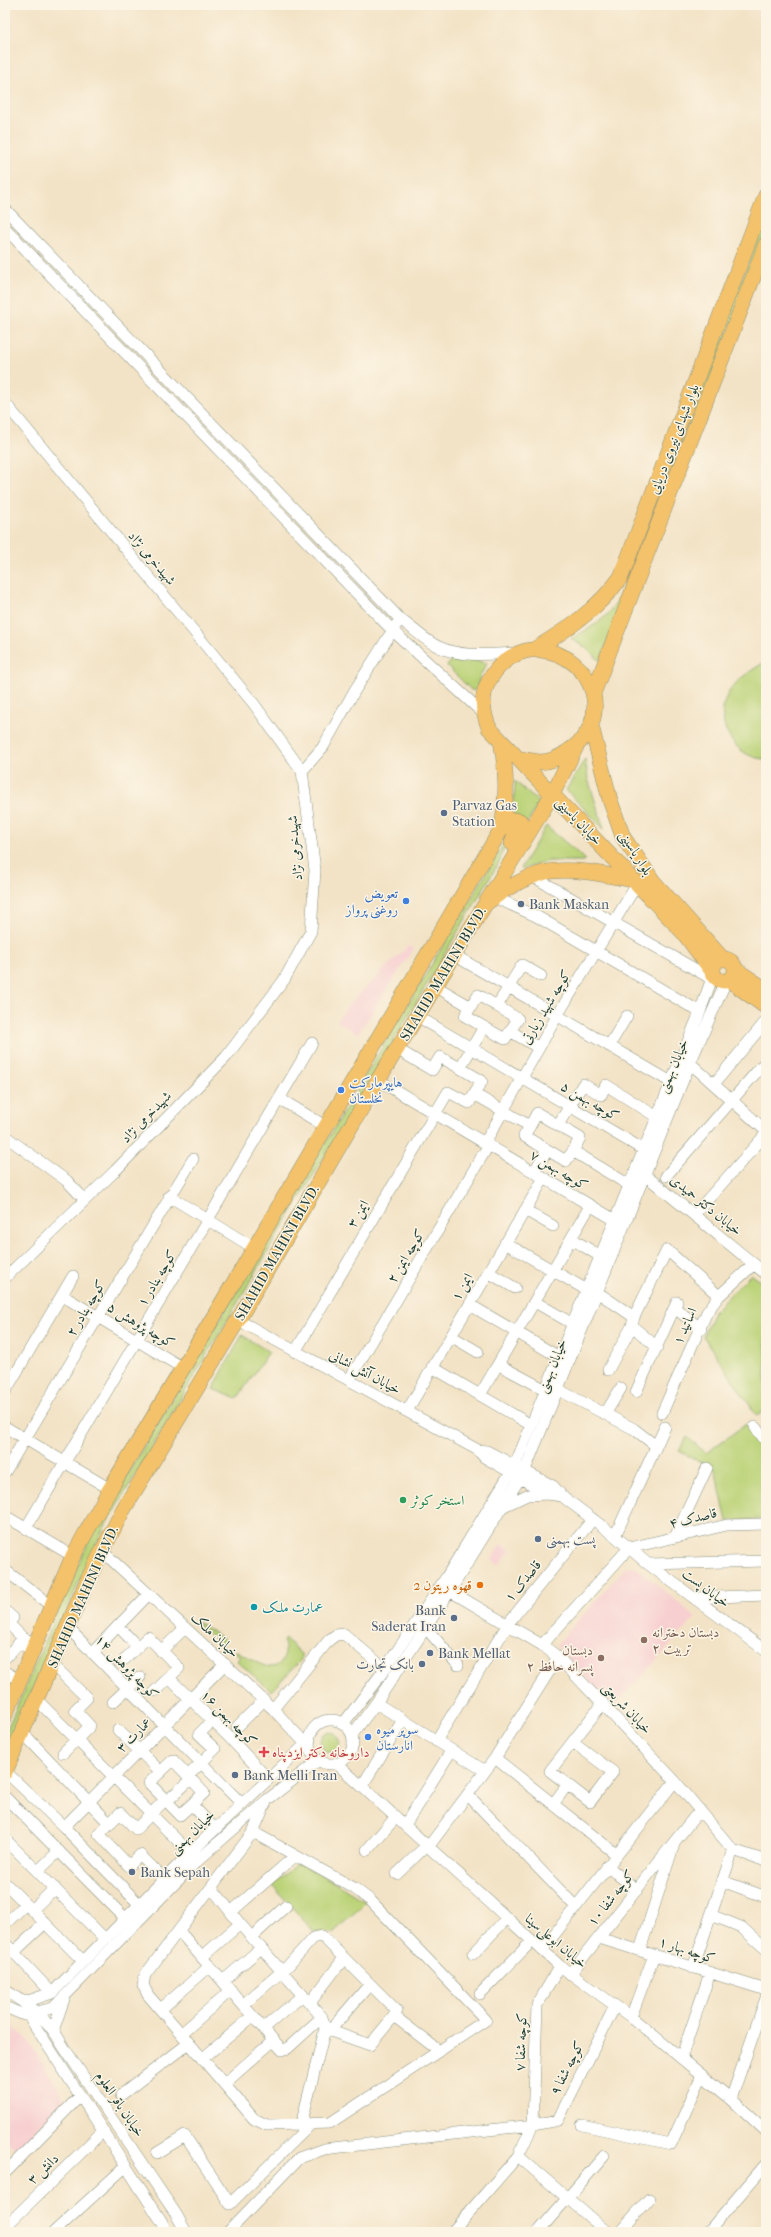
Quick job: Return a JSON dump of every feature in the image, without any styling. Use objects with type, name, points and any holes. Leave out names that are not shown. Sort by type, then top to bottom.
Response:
[{"type":"main road","name":"بلوار شهدای نیروی دریایی","points":[[535,649],[587,615],[607,596],[620,577],[766,195]]},
{"type":"main road","name":"بلوار شهدای نیروی دریایی","points":[[594,694],[766,244]]},
{"type":"main road","points":[[535,649],[551,651],[566,656],[579,666],[588,679],[594,694],[594,710],[591,725],[585,737],[576,747],[559,758],[540,762],[521,759],[489,728],[482,712],[483,693],[490,676],[502,662],[518,653],[535,649]]},
{"type":"main road","name":"بلوار یاسینی","points":[[591,725],[610,800],[624,837],[654,882],[723,959],[714,964],[721,976],[766,990]]},
{"type":"main road","name":"SHAHID MAHINI BLVD.","points":[[5,1715],[19,1680],[27,1643],[50,1605],[73,1556],[110,1489],[502,828],[507,794],[506,764],[501,741]]},
{"type":"main road","name":"SHAHID MAHINI BLVD.","points":[[5,1771],[102,1550],[123,1510],[238,1320],[378,1080],[454,955],[490,900],[506,868],[553,793],[576,747]]},
{"type":"main road","name":"خیابان یاسینی","points":[[521,759],[635,882]]},
{"type":"main road","points":[[502,828],[515,820],[520,821],[506,854],[506,868]]},
{"type":"main road","points":[[490,900],[516,884],[546,872],[591,872],[635,882]]},
{"type":"main road","name":"بلوار یاسینی","points":[[635,882],[683,932],[721,976],[766,1007]]},
{"type":"street","points":[[5,209],[401,620],[438,647],[452,652],[486,655],[518,653]]},
{"type":"street","points":[[5,228],[392,630],[482,712]]},
{"type":"street","name":"شهیدخرمی نژاد","points":[[5,403],[254,704],[302,771],[315,870],[311,931],[284,980],[226,1057],[86,1200],[5,1278]]},
{"type":"street","points":[[302,771],[323,747],[392,630],[401,620]]},
{"type":"street","points":[[534,877],[614,924],[721,976]]},
{"type":"street","name":"کوچه شهید زیارتی","points":[[488,1146],[487,1139],[557,1016],[614,924],[635,882]]},
{"type":"street","points":[[490,900],[536,916],[700,1012]]},
{"type":"street","points":[[454,955],[671,1082]]},
{"type":"street","points":[[497,1006],[522,965],[541,976]]},
{"type":"street","name":"خیابان بهمنی","points":[[352,1735],[376,1703],[426,1628],[502,1508],[518,1472],[559,1390],[592,1291],[600,1256],[700,1012],[721,976]]},
{"type":"street","name":"خیابان بهمنی","points":[[343,1724],[385,1670],[518,1472],[532,1425],[573,1324],[592,1291],[645,1175],[690,1063],[721,976]]},
{"type":"street","points":[[436,986],[471,1007]]},
{"type":"street","points":[[508,1035],[518,1019],[478,995],[465,1016],[484,1027],[539,1048]]},
{"type":"street","name":"کوچه بهمن ۵","points":[[417,1016],[644,1150]]},
{"type":"street","points":[[609,1046],[627,1016]]},
{"type":"street","points":[[714,1084],[766,1021]]},
{"type":"street","points":[[460,1068],[484,1027]]},
{"type":"street","name":"کوچه بنادر ۱","points":[[26,1528],[312,1043]]},
{"type":"street","points":[[398,1048],[432,1070],[440,1057],[460,1068],[482,1081],[474,1094],[530,1126]]},
{"type":"street","points":[[666,1176],[766,1061]]},
{"type":"street","points":[[690,1063],[766,1132],[700,1208]]},
{"type":"street","name":"کوچه بهمن ۷","points":[[378,1080],[615,1220]]},
{"type":"street","points":[[558,1125],[583,1084],[601,1095],[606,1085],[657,1117]]},
{"type":"street","name":"ایمن ۳","points":[[295,1352],[448,1092],[469,1103],[474,1094]]},
{"type":"street","points":[[280,1099],[325,1126]]},
{"type":"street","points":[[537,1113],[558,1125],[580,1138],[566,1161],[524,1136],[537,1113]]},
{"type":"street","points":[[5,1136],[67,1181],[86,1200]]},
{"type":"street","name":"کوچه ایمن ۲","points":[[349,1380],[488,1146]]},
{"type":"street","points":[[534,1172],[547,1150]]},
{"type":"street","points":[[573,1151],[629,1185]]},
{"type":"street","name":"کوچه بنادر ۲","points":[[5,1472],[193,1158]]},
{"type":"street","name":"خیابان دکتر حمیدی","points":[[645,1175],[766,1274]]},
{"type":"street","name":"ایمن ۱","points":[[407,1411],[544,1178]]},
{"type":"street","points":[[169,1196],[254,1248]]},
{"type":"street","points":[[480,1395],[499,1365],[590,1206]]},
{"type":"street","points":[[525,1210],[553,1226]]},
{"type":"street","points":[[572,1239],[600,1256]]},
{"type":"street","points":[[505,1243],[553,1271],[592,1291],[633,1321],[657,1346]]},
{"type":"street","points":[[608,1370],[667,1250],[719,1296]]},
{"type":"street","name":"اساتید ۱","points":[[662,1413],[701,1329],[707,1312],[719,1296],[754,1264]]},
{"type":"street","points":[[488,1272],[515,1288]]},
{"type":"street","points":[[5,1392],[63,1296],[73,1276]]},
{"type":"street","name":"کوچه پژوهش ۵","points":[[63,1296],[183,1368]]},
{"type":"street","points":[[535,1302],[573,1324]]},
{"type":"street","points":[[470,1305],[560,1357]]},
{"type":"street","points":[[636,1392],[676,1305],[701,1329]]},
{"type":"street","name":"خیابان آتش نشانی","points":[[238,1320],[478,1450],[484,1458],[518,1472]]},
{"type":"street","points":[[451,1336],[478,1352]]},
{"type":"street","points":[[499,1365],[546,1390]]},
{"type":"street","points":[[432,1367],[532,1425]]},
{"type":"street","points":[[605,1414],[621,1388]]},
{"type":"street","points":[[559,1390],[634,1430],[656,1446]]},
{"type":"street","points":[[5,1426],[110,1489]]},
{"type":"street","points":[[518,1472],[552,1486],[562,1496],[616,1536],[665,1427]]},
{"type":"street","points":[[755,1427],[766,1441]]},
{"type":"street","points":[[675,1537],[708,1468]]},
{"type":"street","points":[[518,1472],[548,1494]]},
{"type":"street","points":[[502,1508],[527,1495],[548,1494],[562,1496]]},
{"type":"street","points":[[5,1516],[73,1556]]},
{"type":"street","name":"قاصدک ۱","points":[[436,1741],[510,1621],[593,1519]]},
{"type":"street","name":"قاصدک ۴","points":[[629,1548],[727,1525],[766,1524]]},
{"type":"street","name":"خیابان پست","points":[[616,1536],[648,1564],[766,1651]]},
{"type":"street","points":[[542,1645],[629,1548]]},
{"type":"street","name":"خیابان ملک","points":[[102,1550],[264,1700],[291,1728],[308,1742]]},
{"type":"street","points":[[648,1564],[766,1561]]},
{"type":"street","points":[[5,1570],[50,1605]]},
{"type":"street","name":"خیابان شریعتی","points":[[450,1591],[542,1645],[558,1657],[675,1781],[733,1850]]},
{"type":"street","points":[[92,1653],[149,1594]]},
{"type":"street","points":[[694,1598],[766,1595]]},
{"type":"street","points":[[5,1611],[13,1618],[8,1623],[27,1643],[5,1658]]},
{"type":"street","points":[[118,1626],[138,1646]]},
{"type":"street","name":"کوچه پژوهش ۱۴","points":[[68,1628],[242,1804]]},
{"type":"street","points":[[161,1651],[186,1628]]},
{"type":"street","points":[[426,1628],[458,1665]]},
{"type":"street","points":[[273,1709],[329,1640],[336,1635],[344,1634],[385,1670]]},
{"type":"street","points":[[125,1659],[148,1637],[179,1668],[155,1691]]},
{"type":"street","points":[[397,1874],[428,1846],[468,1795],[495,1758],[558,1657]]},
{"type":"street","points":[[52,1664],[87,1698],[75,1710],[90,1726],[63,1754]]},
{"type":"street","name":"عمارت ۳","points":[[64,1827],[225,1664]]},
{"type":"street","points":[[5,1672],[19,1680]]},
{"type":"street","points":[[113,1702],[140,1676]]},
{"type":"street","name":"کوچه بهمن ۱۶","points":[[169,1678],[268,1779]]},
{"type":"street","points":[[37,1700],[190,1853]]},
{"type":"street","points":[[237,1727],[264,1700]]},
{"type":"street","points":[[376,1703],[485,1771]]},
{"type":"street","points":[[573,1742],[613,1772],[590,1802],[550,1771],[603,1703]]},
{"type":"street","points":[[331,1720],[343,1724],[352,1735],[353,1741],[350,1752],[341,1761],[336,1763],[319,1760],[313,1753],[308,1742],[314,1728],[319,1724],[331,1720]]},
{"type":"street","points":[[362,1786],[403,1720]]},
{"type":"street","points":[[164,1879],[140,1855],[129,1866],[99,1834],[120,1813],[136,1829],[166,1801],[215,1749],[199,1734],[212,1721]]},
{"type":"street","points":[[118,1730],[161,1772]]},
{"type":"street","points":[[22,1732],[110,1824]]},
{"type":"street","name":"خیابان بهمنی","points":[[21,2001],[31,2000],[52,1993],[190,1853],[308,1742]]},
{"type":"street","points":[[405,1825],[451,1751]]},
{"type":"street","points":[[495,1758],[554,1803],[616,1854]]},
{"type":"street","points":[[173,1760],[189,1777],[204,1793],[180,1815],[149,1783],[173,1760]]},
{"type":"street","name":"خیابان بهمنی","points":[[34,2014],[53,2008],[64,1999],[195,1862],[267,1800],[319,1760]]},
{"type":"street","name":"خیابان ابوعلی‌سینا","points":[[336,1763],[560,1966],[631,2017],[732,2099],[766,2131]]},
{"type":"street","points":[[5,1771],[64,1827],[139,1904]]},
{"type":"street","points":[[542,1950],[616,1854],[675,1781]]},
{"type":"street","points":[[554,1803],[568,1786]]},
{"type":"street","points":[[468,1795],[576,1907]]},
{"type":"street","points":[[5,1798],[126,1918]]},
{"type":"street","points":[[253,1832],[354,1888],[370,1900],[486,2020],[438,2050],[330,2124],[267,2125],[254,2120],[148,1995],[143,1985],[145,1975],[253,1832],[267,1800]]},
{"type":"street","points":[[192,1805],[215,1829]]},
{"type":"street","name":"کوچه شفا ۱۰","points":[[570,1974],[700,1810]]},
{"type":"street","points":[[367,1850],[396,1817]]},
{"type":"street","points":[[5,1839],[105,1939]]},
{"type":"street","points":[[640,1950],[676,1841]]},
{"type":"street","points":[[100,1863],[114,1850]]},
{"type":"street","points":[[693,1968],[733,1850],[766,1861]]},
{"type":"street","points":[[38,1871],[59,1851]]},
{"type":"street","points":[[231,1912],[295,1856]]},
{"type":"street","points":[[607,1866],[637,1890]]},
{"type":"street","points":[[722,1881],[766,1897]]},
{"type":"street","points":[[5,1883],[83,1961]]},
{"type":"street","points":[[5,1924],[55,1888]]},
{"type":"street","points":[[157,2153],[185,2136],[230,2204],[305,2125],[325,2029],[322,2017],[240,1924],[212,1888]]},
{"type":"street","points":[[252,1937],[286,1906]]},
{"type":"street","points":[[711,1915],[741,1927],[766,1948]]},
{"type":"street","points":[[473,1954],[507,1918]]},
{"type":"street","points":[[14,1952],[45,1922]]},
{"type":"street","points":[[202,1957],[240,1924]]},
{"type":"street","points":[[179,1931],[244,2004],[282,2050],[288,2048],[322,2017]]},
{"type":"street","points":[[244,2004],[282,1970],[313,1938],[322,1936],[397,2011],[370,2045],[325,2029]]},
{"type":"street","name":"کوچه بهار ۱","points":[[599,1938],[766,1990]]},
{"type":"street","points":[[480,1994],[532,1941]]},
{"type":"street","points":[[5,1943],[52,1993]]},
{"type":"street","points":[[223,1981],[261,1948]]},
{"type":"street","points":[[631,2017],[654,1955]]},
{"type":"street","points":[[264,2028],[306,1999],[344,1958]]},
{"type":"street","points":[[161,2010],[210,1966]]},
{"type":"street","name":"کوچه شفا ۷","points":[[533,2125],[537,2005],[560,1966]]},
{"type":"street","points":[[681,2058],[710,1973]]},
{"type":"street","points":[[325,2029],[333,2027],[370,1984]]},
{"type":"street","name":"خیابان باقر العلوم","points":[[5,1990],[54,2028],[63,2046],[176,2214],[186,2232]]},
{"type":"street","points":[[181,2034],[231,1990]]},
{"type":"street","points":[[732,2099],[766,1998]]},
{"type":"street","points":[[54,2028],[64,1999]]},
{"type":"street","name":"کوچه شفا ۹","points":[[533,2125],[558,2120],[615,2006]]},
{"type":"street","points":[[5,2007],[15,2012],[34,2014]]},
{"type":"street","name":"خیابان باقر العلوم","points":[[34,2014],[80,2096],[162,2222],[166,2232]]},
{"type":"street","points":[[202,2059],[253,2016]]},
{"type":"street","points":[[394,2016],[438,2050]]},
{"type":"street","points":[[224,2084],[274,2040]]},
{"type":"street","points":[[121,2095],[189,2043]]},
{"type":"street","points":[[582,2125],[672,2144],[702,2075]]},
{"type":"street","points":[[5,2173],[80,2096]]},
{"type":"street","points":[[452,2232],[518,2156],[533,2125]]},
{"type":"street","points":[[228,2232],[299,2158],[324,2149],[533,2125]]},
{"type":"street","name":"دانش ۳","points":[[5,2227],[102,2132]]},
{"type":"street","points":[[518,2156],[607,2232]]},
{"type":"street","points":[[538,2232],[604,2156]]},
{"type":"street","points":[[708,2232],[766,2164]]},
{"type":"street","points":[[54,2232],[67,2228],[125,2166]]},
{"type":"street","points":[[620,2232],[649,2199]]},
{"type":"shaded area","points":[[408,946],[414,948],[358,1034],[337,1021],[349,1004]]},
{"type":"shaded area","points":[[501,1544],[510,1550],[499,1565],[491,1560]]},
{"type":"shaded area","name":"دبستان دخترانه تربیت ۲","points":[[634,1566],[696,1617],[613,1707],[556,1645],[626,1567]]},
{"type":"shaded area","points":[[5,2019],[26,2038],[63,2095],[64,2100],[19,2150],[5,2141]]},
{"type":"green space","points":[[766,216],[766,230],[732,323],[600,661],[585,647],[571,639],[596,624],[607,615],[619,598],[648,528]]},
{"type":"green space","points":[[455,656],[487,663],[480,676],[476,690],[471,690],[447,666]]},
{"type":"green space","points":[[766,661],[766,759],[754,757],[735,745],[724,726],[723,714],[724,703],[732,687]]},
{"type":"green space","points":[[585,759],[588,779],[604,829],[566,790]]},
{"type":"green space","points":[[515,781],[539,803],[527,823],[513,814]]},
{"type":"green space","points":[[515,825],[517,825],[502,852],[500,861],[105,1526],[89,1559],[5,1752],[5,1734],[82,1555],[99,1522]]},
{"type":"green space","points":[[546,826],[585,859],[583,861],[549,861],[523,869],[521,868]]},
{"type":"green space","points":[[751,1274],[766,1286],[766,1409],[757,1416],[703,1336],[715,1310]]},
{"type":"green space","points":[[242,1335],[269,1352],[237,1399],[213,1389]]},
{"type":"green space","points":[[746,1424],[766,1448],[766,1519],[727,1521],[715,1469],[679,1451],[687,1437],[706,1453]]},
{"type":"green space","points":[[197,1621],[223,1639],[224,1643],[222,1645],[196,1623]]},
{"type":"green space","points":[[285,1639],[301,1654],[301,1660],[271,1691],[237,1661],[240,1657],[235,1652],[237,1651],[254,1661],[273,1667],[279,1664],[284,1657],[285,1648],[283,1641]]},
{"type":"green space","points":[[329,1732],[335,1733],[340,1742],[338,1749],[332,1752],[326,1752],[320,1744],[323,1735]]},
{"type":"green space","points":[[299,1861],[366,1902],[333,1933],[314,1932],[273,1886]]},
{"type":"place","name":"Parvaz Gas Station","points":[[444,813]]},
{"type":"place","name":"تعویض روغنی پرواز","points":[[406,901]]},
{"type":"place","name":"Bank Maskan","points":[[521,904]]},
{"type":"place","name":"هایپرمارکت نخلستان","points":[[341,1090]]},
{"type":"place","name":"استخر کوثر","points":[[403,1500]]},
{"type":"place","name":"پست بهمنی","points":[[538,1539]]},
{"type":"place","name":"قهوه ریتون 2","points":[[480,1585]]},
{"type":"place","name":"عمارت ملک","points":[[254,1607]]},
{"type":"place","name":"Bank Saderat Iran","points":[[454,1618]]},
{"type":"place","name":"دبستان دخترانه تربیت ۲","points":[[644,1640]]},
{"type":"place","name":"Bank Mellat","points":[[430,1653]]},
{"type":"place","name":"دبستان پسرانه حافظ ۲","points":[[601,1658]]},
{"type":"place","name":"بانک تجارت","points":[[422,1664]]},
{"type":"place","name":"سوپر میوه انارستان","points":[[368,1737]]},
{"type":"place","name":"داروخانه دکتر ایزدپناه","points":[[264,1752]]},
{"type":"place","name":"Bank Melli Iran","points":[[235,1775]]},
{"type":"place","name":"Bank Sepah","points":[[132,1872]]}]
